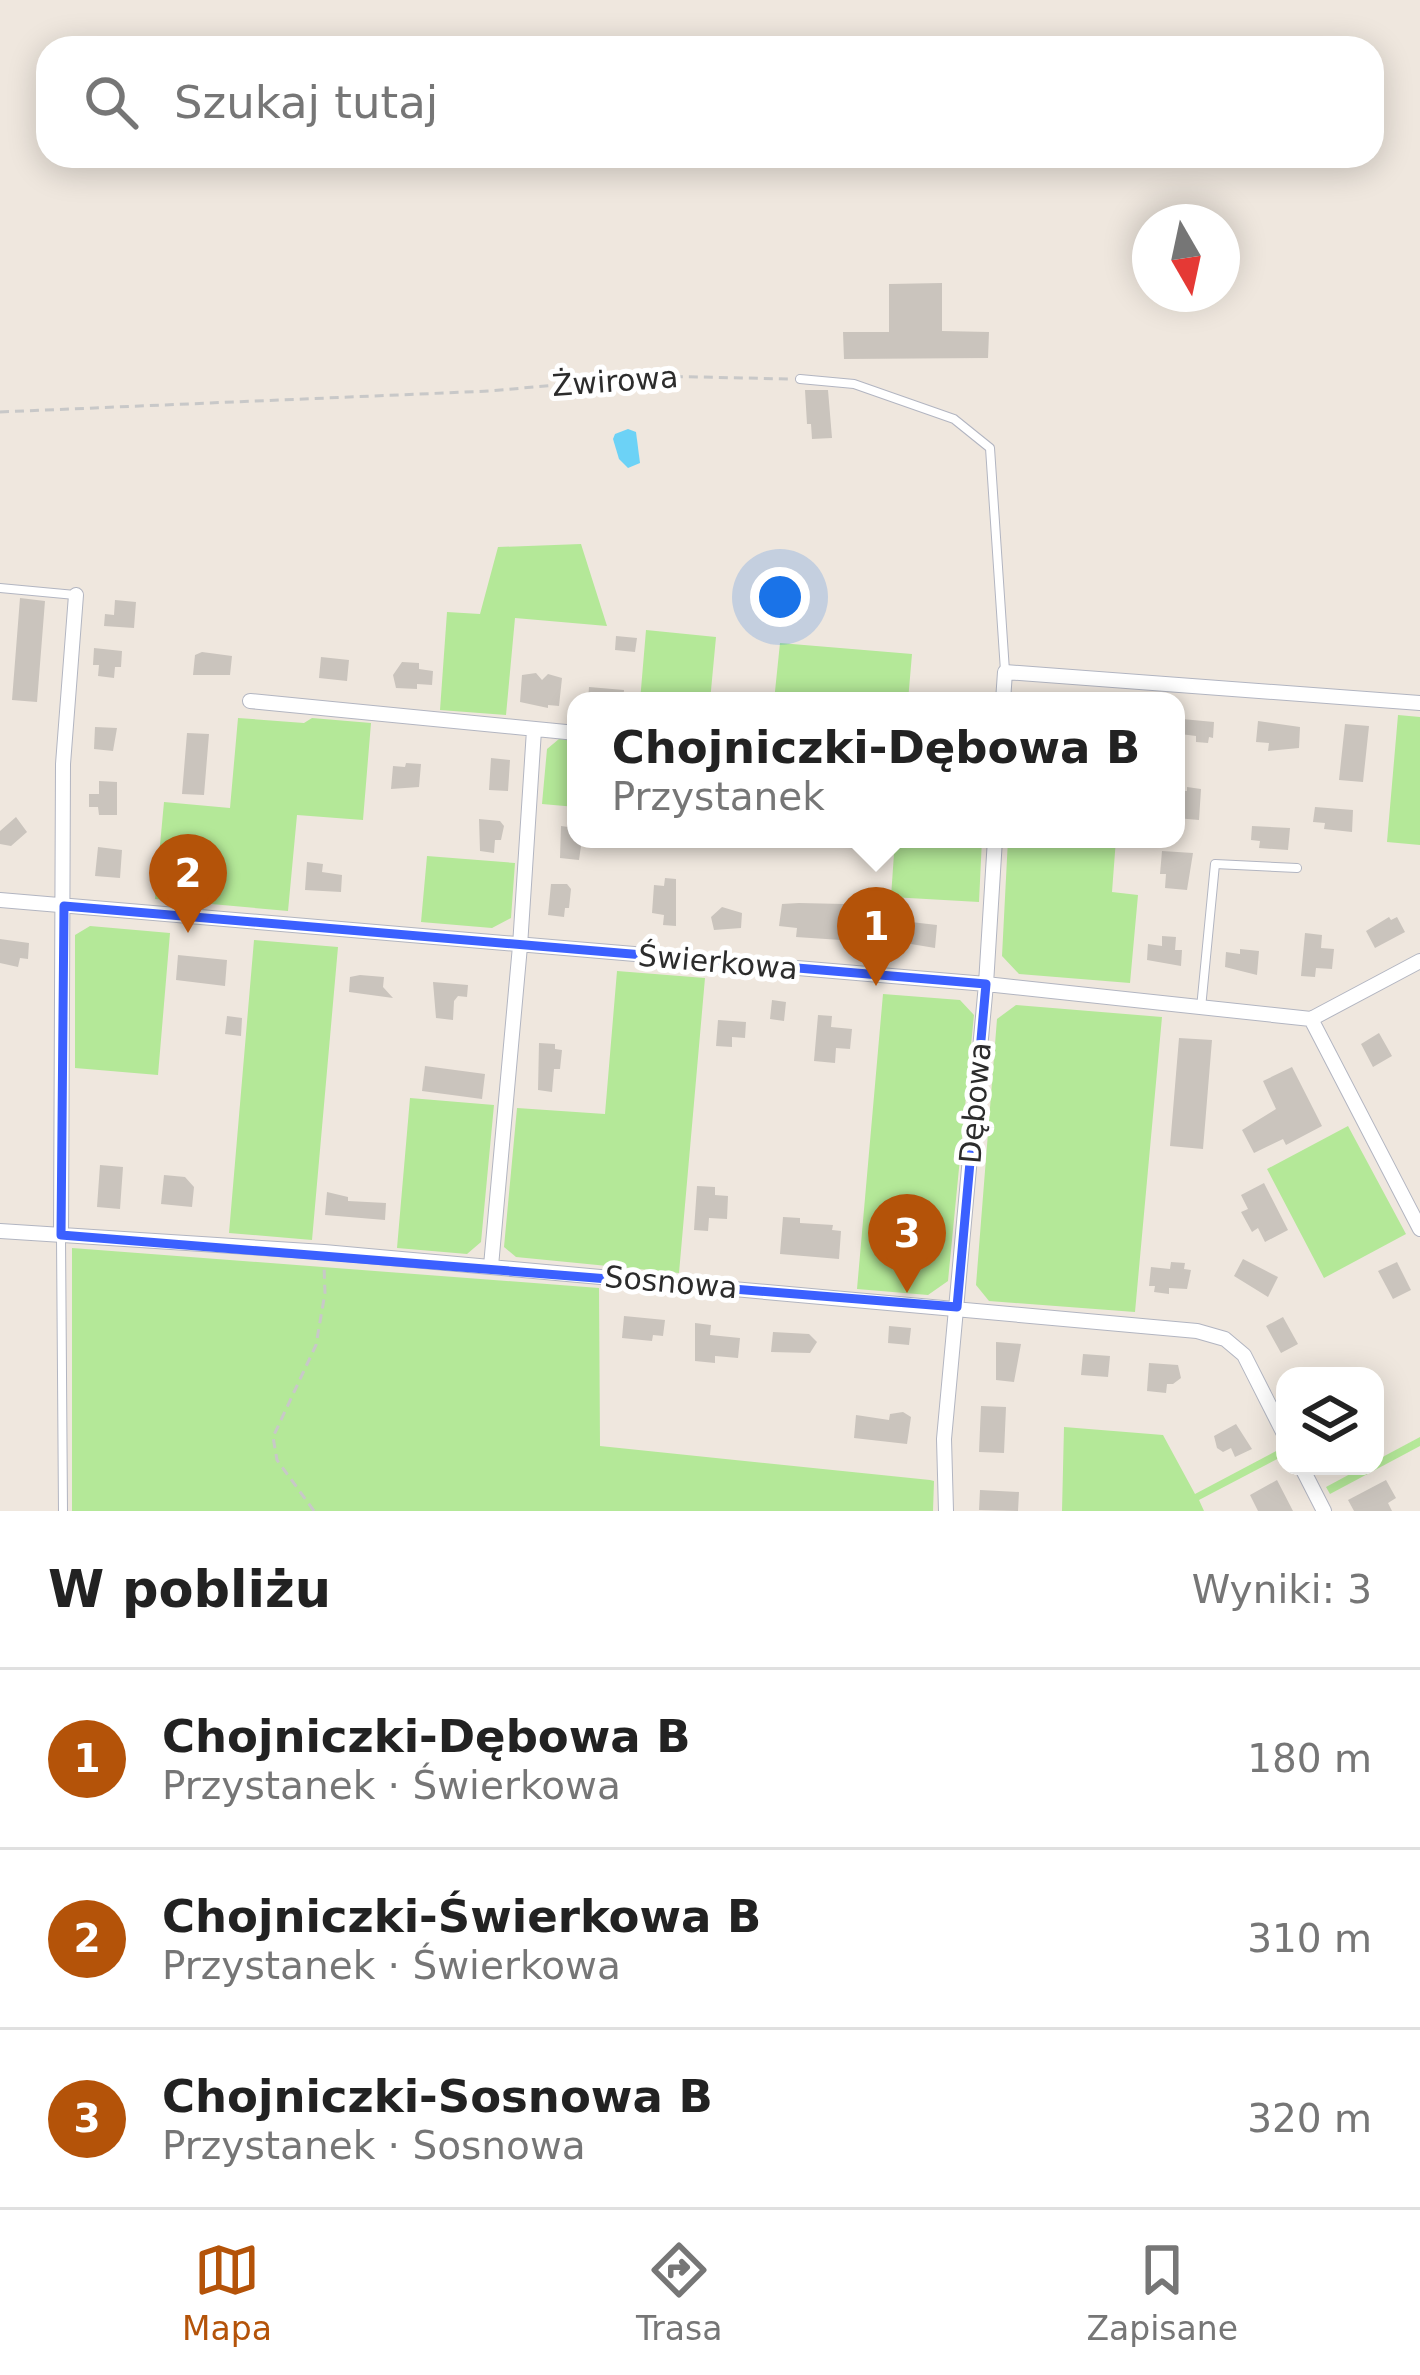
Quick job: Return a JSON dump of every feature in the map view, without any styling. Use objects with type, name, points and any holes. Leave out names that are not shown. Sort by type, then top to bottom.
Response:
[{"type":"street","points":[[62,1235],[63,764],[76,596]]},
{"type":"street","points":[[1004,692],[1005,672],[1420,703]]},
{"type":"street","points":[[250,701],[567,732]]},
{"type":"street","points":[[491,1266],[534,730]]},
{"type":"street","name":"Dębowa","points":[[946,1511],[944,1439],[994,848]]},
{"type":"street","name":"Świerkowa","points":[[0,900],[986,984],[1311,1019]]},
{"type":"street","points":[[1420,962],[1311,1019],[1420,1229]]},
{"type":"street","name":"Sosnowa","points":[[0,1231],[324,1252],[1197,1331],[1226,1339],[1244,1355],[1276,1418]]},
{"type":"street","points":[[1305,1475],[1324,1511]]},
{"type":"lane","points":[[800,379],[854,384],[954,419],[990,448],[1005,672]]},
{"type":"lane","points":[[0,588],[76,596]]},
{"type":"lane","points":[[1201,1010],[1215,864],[1297,868]]},
{"type":"lane","points":[[62,1235],[64,1511]]},
{"type":"path","name":"Żwirowa","points":[[0,412],[490,392],[652,376],[800,379]]},
{"type":"path","points":[[314,1511],[277,1460],[273,1437],[316,1345],[325,1293],[324,1252]]},
{"type":"highlighted area","points":[[64,906],[986,984],[957,1307],[61,1235]]},
{"type":"green space","points":[[581,544],[607,626],[515,618],[506,715],[440,710],[447,612],[480,614],[498,547]]},
{"type":"green space","points":[[646,630],[716,637],[711,692],[641,692]]},
{"type":"green space","points":[[780,643],[912,654],[909,692],[775,692]]},
{"type":"green space","points":[[1398,715],[1420,717],[1420,845],[1387,842]]},
{"type":"green space","points":[[238,718],[371,723],[363,820],[297,815],[288,911],[155,899],[164,802],[230,808]]},
{"type":"green space","points":[[559,739],[567,740],[567,806],[542,804],[547,749]]},
{"type":"green space","points":[[894,848],[982,848],[979,902],[891,897]]},
{"type":"green space","points":[[1008,848],[1115,848],[1112,892],[1138,895],[1130,983],[1019,974],[1002,956]]},
{"type":"green space","points":[[427,856],[515,863],[511,918],[492,928],[421,922]]},
{"type":"green space","points":[[90,926],[170,933],[158,1075],[75,1068],[75,935]]},
{"type":"green space","points":[[254,940],[338,947],[312,1240],[229,1233]]},
{"type":"green space","points":[[617,971],[705,978],[679,1273],[516,1257],[504,1247],[517,1108],[605,1114]]},
{"type":"green space","points":[[883,994],[960,1000],[974,1015],[948,1281],[928,1295],[857,1289]]},
{"type":"green space","points":[[1016,1005],[1162,1017],[1135,1312],[989,1301],[976,1285],[997,1019]]},
{"type":"green space","points":[[410,1098],[494,1105],[481,1242],[467,1254],[397,1248]]},
{"type":"green space","points":[[1348,1126],[1406,1234],[1324,1278],[1267,1169]]},
{"type":"green space","points":[[72,1248],[599,1288],[600,1446],[930,1480],[934,1481],[933,1511],[72,1511]]},
{"type":"green space","points":[[1064,1427],[1163,1435],[1195,1494],[1276,1451],[1276,1460],[1199,1500],[1204,1511],[1062,1511]]},
{"type":"green space","points":[[1420,1437],[1420,1446],[1384,1465],[1384,1456]]},
{"type":"green space","points":[[1348,1475],[1366,1475],[1330,1494],[1326,1487]]},
{"type":"water","points":[[628,429],[636,432],[640,463],[628,468],[619,459],[613,439]]},
{"type":"building","points":[[942,283],[942,331],[989,332],[988,358],[844,359],[843,332],[889,332],[889,284]]},
{"type":"building","points":[[805,390],[828,390],[832,438],[812,439]]},
{"type":"building","points":[[20,598],[45,601],[37,702],[12,700]]},
{"type":"building","points":[[115,600],[136,602],[134,628],[104,626],[105,614],[114,615]]},
{"type":"building","points":[[616,636],[637,638],[635,652],[615,650]]},
{"type":"building","points":[[94,648],[122,651],[114,678],[98,676]]},
{"type":"building","points":[[195,655],[232,656],[230,675],[193,675]]},
{"type":"building","points":[[321,657],[349,660],[347,681],[319,678]]},
{"type":"building","points":[[402,662],[419,663],[419,669],[433,671],[432,685],[396,688],[393,675]]},
{"type":"building","points":[[536,673],[542,680],[548,674],[562,678],[559,706],[520,702],[522,675]]},
{"type":"building","points":[[589,687],[624,690],[624,692],[589,692]]},
{"type":"building","points":[[1185,719],[1214,722],[1208,743],[1196,742],[1196,736],[1185,735]]},
{"type":"building","points":[[1258,721],[1300,727],[1299,748],[1268,751],[1269,743],[1256,742]]},
{"type":"building","points":[[1345,724],[1369,726],[1363,782],[1339,780]]},
{"type":"building","points":[[95,727],[117,728],[113,751],[94,749]]},
{"type":"building","points":[[187,733],[209,734],[204,795],[182,794]]},
{"type":"building","points":[[491,758],[510,760],[508,791],[489,790]]},
{"type":"building","points":[[406,763],[421,764],[419,787],[391,789],[393,766],[405,767]]},
{"type":"building","points":[[99,781],[117,782],[117,815],[99,815],[98,807],[89,807],[89,794],[99,794]]},
{"type":"building","points":[[1187,787],[1201,789],[1199,820],[1185,819]]},
{"type":"building","points":[[1315,807],[1353,810],[1352,832],[1324,829],[1325,823],[1313,822]]},
{"type":"building","points":[[16,817],[27,832],[11,846],[0,844],[0,831]]},
{"type":"building","points":[[479,819],[500,821],[504,826],[494,853],[480,851]]},
{"type":"building","points":[[561,826],[567,827],[567,848],[581,848],[579,860],[560,858]]},
{"type":"building","points":[[1252,826],[1290,828],[1288,850],[1259,848],[1260,841],[1251,840]]},
{"type":"building","points":[[98,847],[122,850],[120,878],[95,876]]},
{"type":"building","points":[[1162,851],[1193,853],[1187,890],[1165,888],[1166,874],[1160,874]]},
{"type":"building","points":[[307,862],[323,864],[322,872],[342,875],[341,892],[305,890]]},
{"type":"building","points":[[665,878],[676,879],[676,926],[663,925],[664,915],[652,913],[654,885],[664,886]]},
{"type":"building","points":[[551,884],[567,884],[571,889],[564,917],[548,915]]},
{"type":"building","points":[[782,904],[844,904],[844,912],[858,913],[856,935],[841,934],[841,940],[796,937],[797,928],[779,926]]},
{"type":"building","points":[[722,907],[742,913],[741,928],[714,930],[711,917]]},
{"type":"building","points":[[1397,917],[1405,932],[1375,948],[1366,931]]},
{"type":"building","points":[[911,922],[937,925],[935,948],[899,942],[900,925],[911,926]]},
{"type":"building","points":[[1305,933],[1322,935],[1321,948],[1334,949],[1332,969],[1316,968],[1315,977],[1301,976]]},
{"type":"building","points":[[1162,936],[1176,937],[1175,950],[1182,950],[1181,966],[1147,960],[1148,944],[1162,946]]},
{"type":"building","points":[[0,939],[29,943],[28,959],[20,958],[18,967],[0,963]]},
{"type":"building","points":[[1240,949],[1259,951],[1257,975],[1225,967],[1226,952],[1240,954]]},
{"type":"building","points":[[178,955],[227,960],[225,986],[176,980]]},
{"type":"building","points":[[350,977],[384,977],[383,987],[393,998],[349,992]]},
{"type":"building","points":[[433,982],[468,985],[467,997],[458,996],[454,1001],[453,1020],[436,1018]]},
{"type":"building","points":[[772,1000],[786,1002],[784,1021],[770,1019]]},
{"type":"building","points":[[818,1015],[832,1016],[831,1027],[852,1029],[850,1049],[836,1048],[835,1063],[814,1061]]},
{"type":"building","points":[[227,1016],[242,1018],[241,1036],[225,1034]]},
{"type":"building","points":[[718,1020],[746,1022],[745,1038],[732,1037],[732,1047],[716,1046]]},
{"type":"building","points":[[1379,1033],[1392,1056],[1373,1067],[1361,1044]]},
{"type":"building","points":[[1179,1038],[1212,1040],[1203,1149],[1170,1146]]},
{"type":"building","points":[[539,1043],[555,1044],[555,1049],[562,1050],[552,1092],[538,1090]]},
{"type":"building","points":[[425,1066],[485,1074],[482,1099],[422,1091]]},
{"type":"building","points":[[1292,1067],[1322,1126],[1286,1145],[1283,1139],[1254,1153],[1242,1130],[1276,1109],[1263,1081]]},
{"type":"building","points":[[100,1165],[123,1167],[120,1209],[97,1207]]},
{"type":"building","points":[[164,1175],[185,1177],[194,1187],[192,1207],[161,1204]]},
{"type":"building","points":[[1264,1183],[1288,1230],[1265,1242],[1258,1228],[1252,1232],[1241,1212],[1248,1209],[1241,1195]]},
{"type":"building","points":[[697,1186],[715,1187],[715,1195],[728,1196],[727,1219],[709,1218],[708,1231],[694,1230]]},
{"type":"building","points":[[327,1192],[348,1197],[348,1201],[386,1203],[385,1220],[325,1215]]},
{"type":"building","points":[[783,1217],[833,1225],[832,1230],[841,1231],[839,1259],[780,1254]]},
{"type":"building","points":[[1243,1259],[1278,1277],[1268,1297],[1234,1276]]},
{"type":"building","points":[[1171,1262],[1185,1263],[1184,1269],[1191,1270],[1187,1289],[1154,1292],[1155,1286],[1149,1286],[1151,1267],[1170,1269]]},
{"type":"building","points":[[1397,1262],[1411,1290],[1393,1299],[1378,1271]]},
{"type":"building","points":[[624,1316],[665,1320],[663,1336],[653,1335],[652,1341],[622,1338]]},
{"type":"building","points":[[1283,1317],[1298,1344],[1281,1353],[1266,1326]]},
{"type":"building","points":[[695,1323],[711,1325],[710,1335],[740,1338],[738,1358],[695,1361]]},
{"type":"building","points":[[889,1326],[911,1328],[909,1345],[888,1343]]},
{"type":"building","points":[[773,1332],[809,1334],[817,1342],[810,1353],[771,1352]]},
{"type":"building","points":[[996,1342],[1021,1344],[1014,1382],[996,1380]]},
{"type":"building","points":[[1083,1354],[1110,1356],[1108,1377],[1081,1375]]},
{"type":"building","points":[[1149,1363],[1178,1365],[1181,1378],[1167,1384],[1166,1393],[1147,1391]]},
{"type":"building","points":[[981,1406],[1006,1407],[1004,1453],[979,1452]]},
{"type":"building","points":[[903,1412],[911,1417],[907,1444],[854,1438],[856,1415],[889,1420],[890,1414]]},
{"type":"building","points":[[1236,1424],[1252,1449],[1235,1457],[1231,1448],[1223,1452],[1217,1448],[1214,1436]]},
{"type":"building","points":[[1277,1480],[1293,1511],[1258,1511],[1250,1495]]},
{"type":"building","points":[[1386,1480],[1396,1498],[1388,1503],[1392,1511],[1354,1511],[1348,1500]]},
{"type":"building","points":[[980,1490],[1019,1492],[1018,1511],[979,1510]]},
{"type":"place","name":"Chojniczki-Świerkowa B","points":[[188,933]]},
{"type":"place","name":"Chojniczki-Dębowa B","points":[[876,986]]},
{"type":"place","name":"Chojniczki-Sosnowa B","points":[[907,1293]]}]
